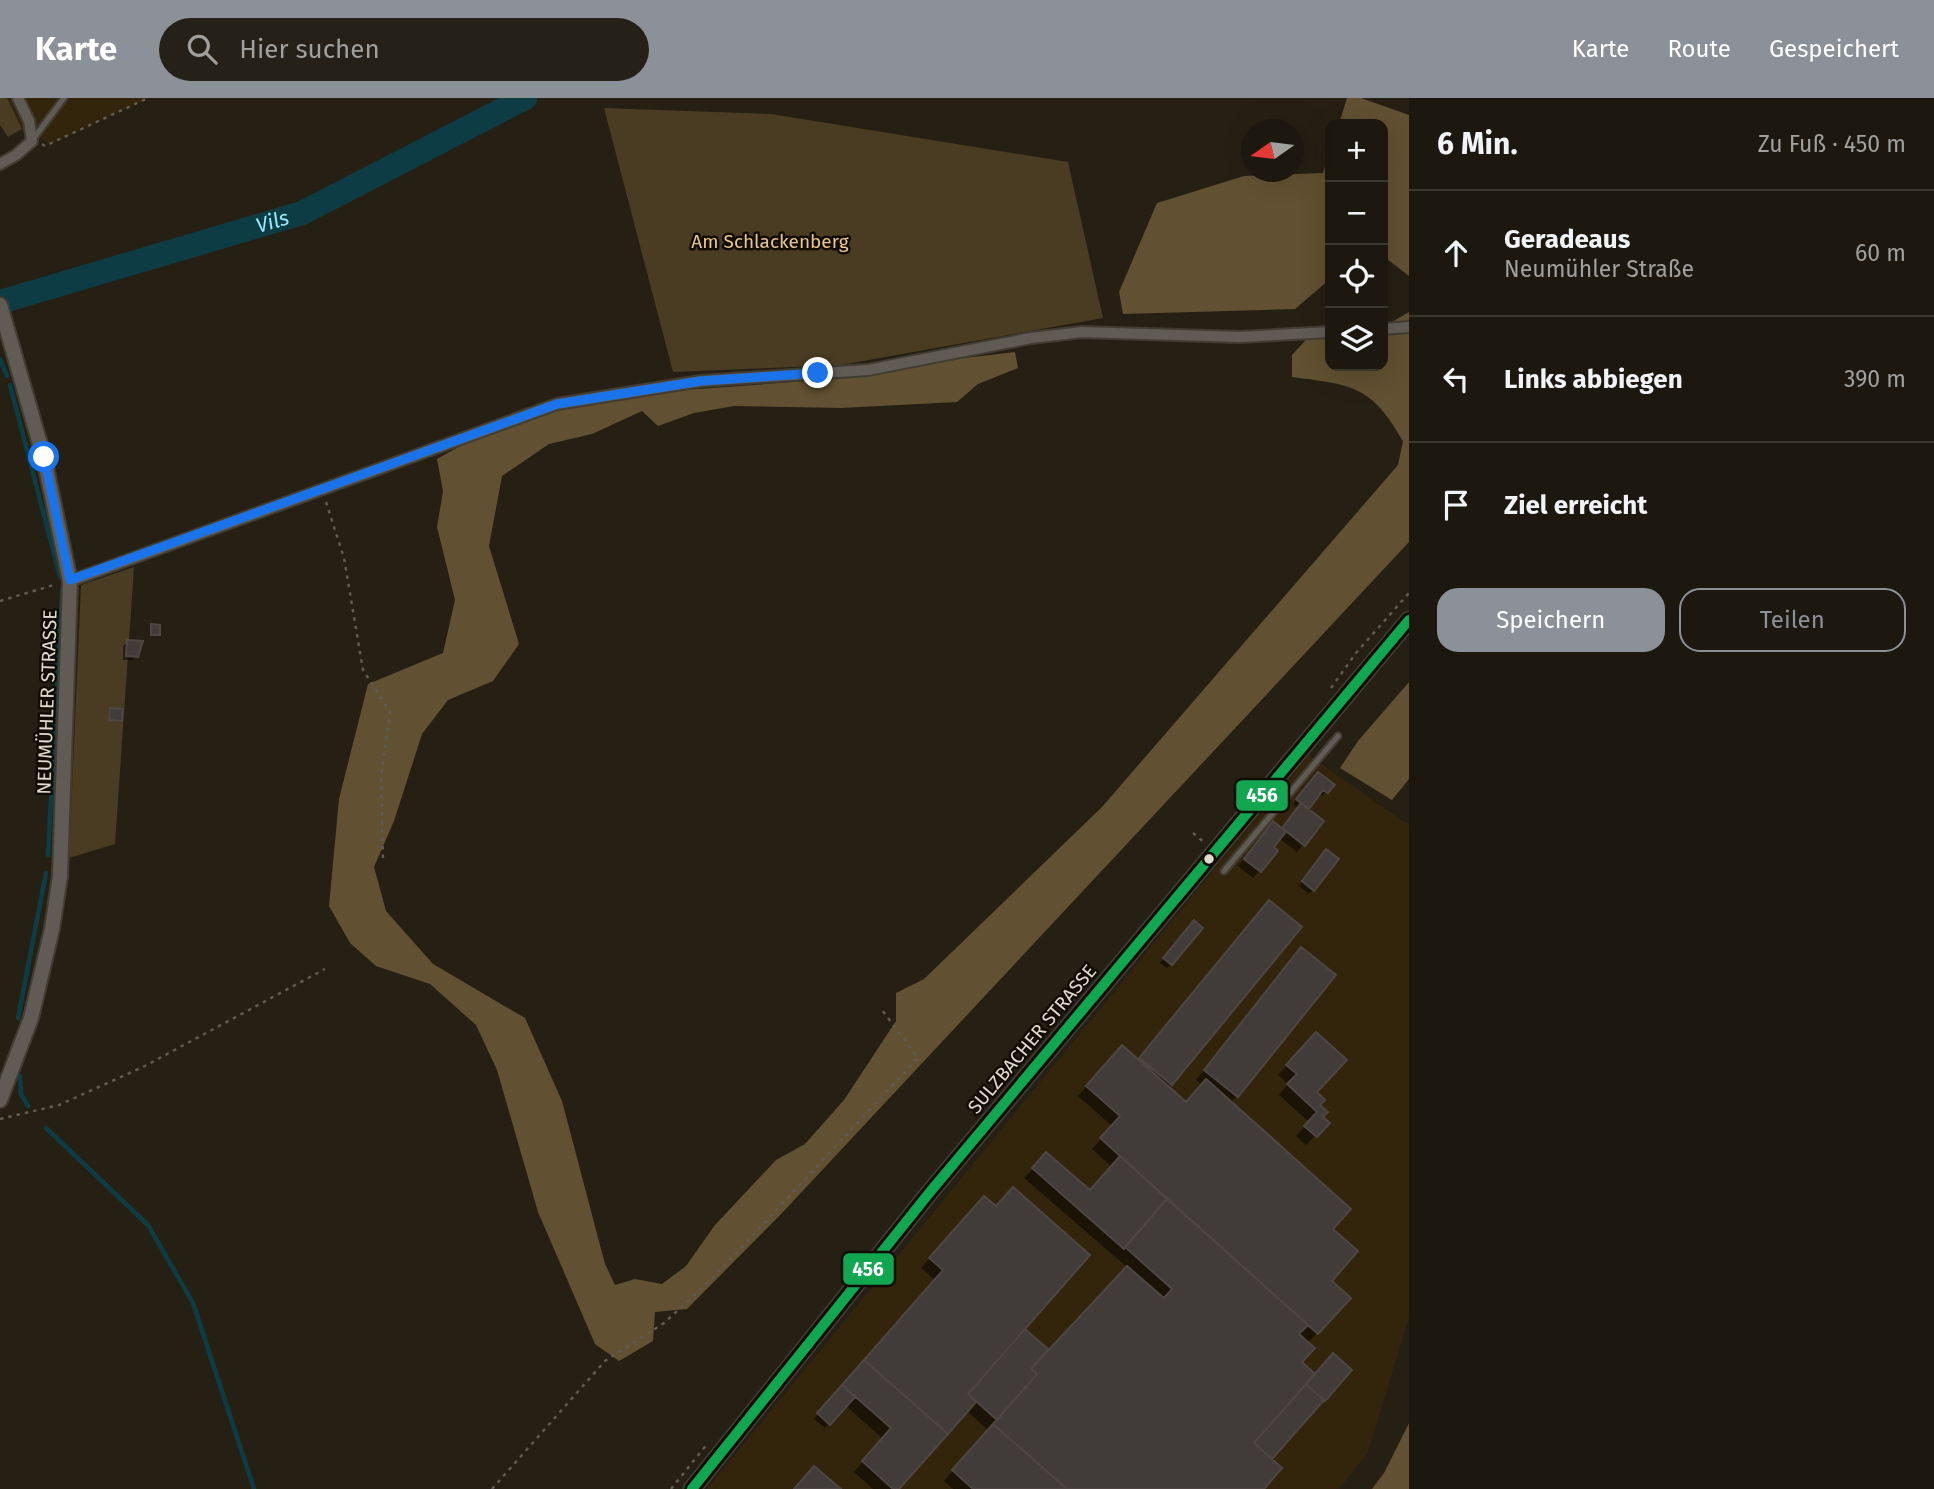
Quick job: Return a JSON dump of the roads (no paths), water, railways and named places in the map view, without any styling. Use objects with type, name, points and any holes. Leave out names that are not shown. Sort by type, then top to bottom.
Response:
[{"type":"main road","name":"SULZBACHER STRASSE","points":[[692,1489],[930,1192],[1409,620]]},
{"type":"street","points":[[0,164],[32,141],[29,121],[18,98]]},
{"type":"street","name":"NEUMÜHLER STRASSE","points":[[0,305],[44,457],[70,580],[60,876],[52,929],[31,1018],[0,1100]]},
{"type":"street","points":[[1388,328],[1409,327]]},
{"type":"street","points":[[70,580],[557,404],[675,385],[868,370],[1031,338],[1082,332],[1240,337],[1325,332]]},
{"type":"lane","points":[[32,141],[64,98]]},
{"type":"lane","points":[[1224,871],[1338,736]]},
{"type":"waterway","name":"Vils","points":[[0,302],[302,213],[525,98]]},
{"type":"waterway","points":[[0,359],[7,376]]},
{"type":"waterway","points":[[10,385],[60,577]]},
{"type":"waterway","points":[[48,855],[62,591]]},
{"type":"waterway","points":[[18,1018],[46,873]]},
{"type":"waterway","points":[[20,1076],[21,1094],[28,1106]]},
{"type":"waterway","points":[[46,1128],[148,1225],[193,1303],[254,1489]]},
{"type":"park label","name":"Am Schlackenberg","points":[[770,241]]}]
